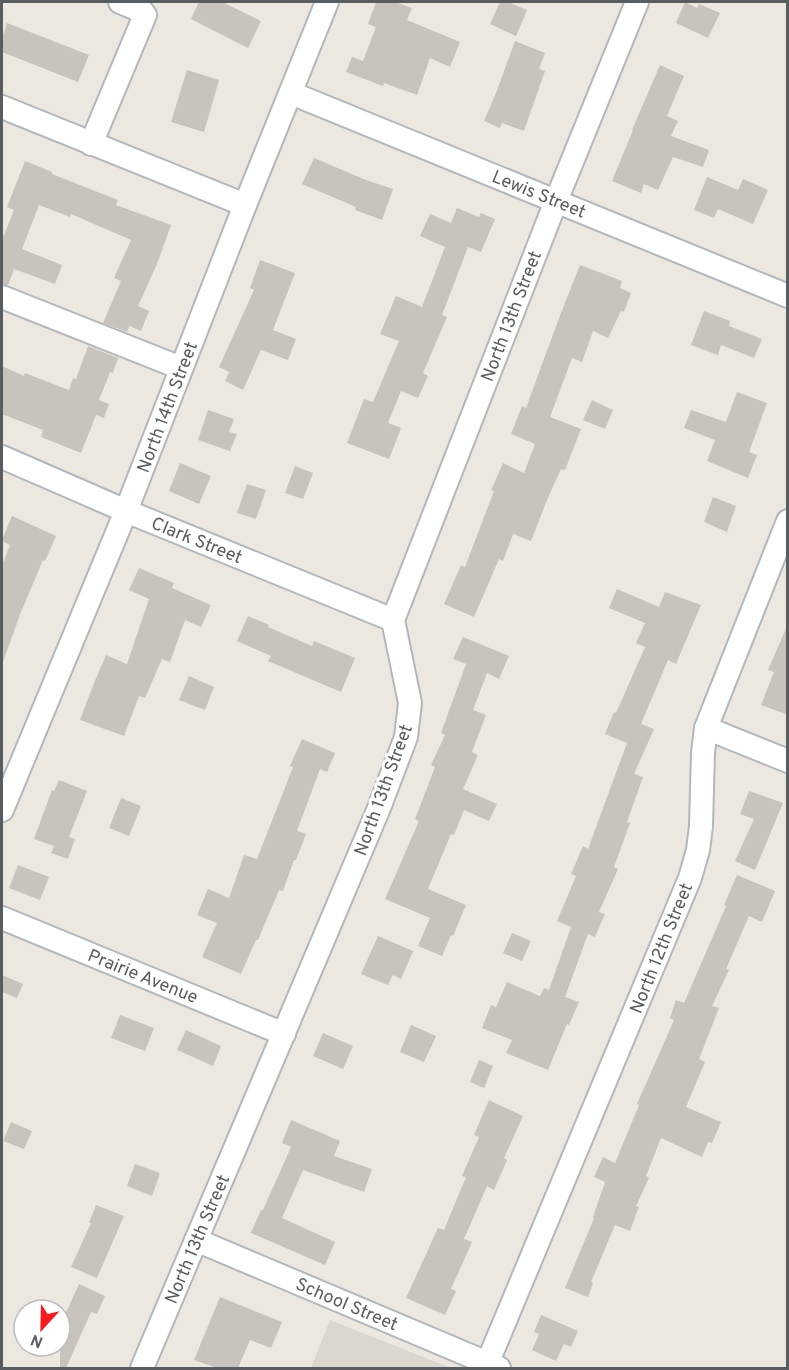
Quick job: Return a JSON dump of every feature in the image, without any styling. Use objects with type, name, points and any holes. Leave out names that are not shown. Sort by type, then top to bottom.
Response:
[{"type":"street","points":[[91,144],[146,15],[120,2]]},
{"type":"street","name":"North 14th Street","points":[[2,810],[126,510],[327,2]]},
{"type":"street","name":"North 13th Street","points":[[142,1368],[380,808],[406,737],[410,703],[393,620],[556,201],[637,2]]},
{"type":"street","name":"Lewis Street","points":[[291,93],[788,296]]},
{"type":"street","points":[[2,107],[245,205]]},
{"type":"street","points":[[2,297],[181,368]]},
{"type":"street","name":"Clark Street","points":[[2,457],[393,620]]},
{"type":"street","name":"North 12th Street","points":[[493,1366],[690,878],[698,850],[706,728],[788,520]]},
{"type":"street","points":[[706,728],[788,761]]},
{"type":"street","name":"Prairie Avenue","points":[[2,918],[284,1034]]},
{"type":"street","name":"School Street","points":[[196,1240],[493,1366]]},
{"type":"shaded area","points":[[330,1320],[451,1368],[311,1368]]},
{"type":"building","points":[[199,2],[222,2],[261,21],[248,48],[191,19]]},
{"type":"building","points":[[376,2],[395,2],[412,8],[407,20],[460,42],[450,67],[430,58],[417,95],[384,83],[383,86],[346,72],[352,57],[363,61],[376,27],[368,24]]},
{"type":"building","points":[[500,2],[508,2],[527,10],[516,36],[490,24]]},
{"type":"building","points":[[685,2],[697,8],[699,4],[720,13],[708,38],[676,23]]},
{"type":"building","points":[[7,23],[89,55],[78,82],[2,52],[2,38]]},
{"type":"building","points":[[515,41],[545,53],[539,69],[545,71],[524,131],[502,123],[500,128],[484,121]]},
{"type":"building","points":[[660,65],[684,76],[667,116],[678,121],[671,136],[709,150],[703,167],[673,157],[658,190],[644,184],[641,193],[612,181]]},
{"type":"building","points":[[187,70],[219,80],[204,132],[171,122]]},
{"type":"building","points":[[314,158],[393,189],[382,220],[355,210],[356,207],[302,184]]},
{"type":"building","points":[[25,161],[118,200],[116,205],[171,225],[138,306],[149,311],[141,331],[129,326],[127,332],[103,323],[121,281],[114,278],[131,240],[71,214],[70,217],[39,205],[22,249],[62,265],[55,284],[14,269],[8,285],[2,284],[2,240],[14,210],[7,207]]},
{"type":"building","points":[[707,177],[738,190],[743,179],[768,190],[753,224],[718,209],[714,218],[694,210]]},
{"type":"building","points":[[457,208],[479,217],[481,213],[495,219],[481,252],[468,247],[442,315],[447,317],[423,373],[428,376],[418,398],[401,391],[388,423],[401,428],[389,459],[347,443],[364,399],[373,402],[399,341],[380,334],[396,296],[422,307],[445,247],[420,236],[430,214],[451,223]]},
{"type":"building","points":[[260,260],[295,273],[273,330],[296,339],[288,360],[261,350],[243,390],[225,381],[229,372],[219,367],[254,290],[250,288]]},
{"type":"building","points":[[580,265],[622,281],[620,288],[631,293],[624,312],[621,311],[608,338],[593,331],[582,362],[572,358],[550,417],[581,429],[565,470],[561,469],[547,500],[531,541],[513,534],[503,561],[499,559],[474,617],[444,604],[461,565],[465,567],[494,491],[491,490],[503,463],[524,473],[535,444],[511,434],[522,406],[526,408]]},
{"type":"building","points":[[704,311],[730,321],[729,326],[762,339],[754,358],[721,345],[718,355],[691,345]]},
{"type":"building","points":[[88,346],[118,358],[99,400],[109,404],[104,418],[96,415],[81,453],[41,437],[43,430],[2,414],[2,366],[24,376],[25,373],[69,390],[73,378],[76,379]]},
{"type":"building","points":[[737,392],[767,403],[749,452],[757,455],[748,478],[707,461],[715,440],[684,428],[691,410],[726,422]]},
{"type":"building","points":[[592,400],[613,410],[605,429],[583,420]]},
{"type":"building","points":[[208,410],[234,419],[229,432],[237,434],[230,451],[198,440]]},
{"type":"building","points":[[180,463],[211,476],[199,504],[169,491]]},
{"type":"building","points":[[295,466],[313,473],[303,499],[285,493]]},
{"type":"building","points":[[247,484],[266,490],[256,519],[237,513]]},
{"type":"building","points":[[713,497],[736,506],[727,532],[704,522]]},
{"type":"building","points":[[12,516],[56,536],[45,561],[43,560],[2,662],[2,565],[10,545],[2,540]]},
{"type":"building","points":[[139,568],[174,583],[172,588],[211,605],[201,627],[185,620],[170,662],[162,659],[145,698],[139,696],[124,736],[80,720],[106,655],[127,664],[149,599],[129,590]]},
{"type":"building","points":[[617,589],[659,607],[665,592],[701,605],[676,664],[668,660],[641,724],[654,729],[634,774],[643,777],[614,867],[618,869],[599,912],[605,914],[595,937],[588,934],[565,997],[579,1002],[548,1070],[506,1053],[512,1040],[482,1028],[491,1005],[496,1007],[507,982],[540,996],[544,988],[549,990],[571,927],[557,921],[576,876],[571,874],[583,846],[588,849],[627,743],[605,734],[645,647],[636,643],[645,623],[609,608]]},
{"type":"building","points":[[248,616],[312,646],[314,641],[355,658],[341,692],[268,661],[271,656],[237,641]]},
{"type":"building","points":[[788,624],[788,715],[761,705],[774,672],[768,670]]},
{"type":"building","points":[[463,637],[509,656],[499,679],[487,673],[473,710],[486,715],[472,752],[478,755],[463,789],[497,804],[489,821],[464,810],[454,835],[451,834],[428,889],[466,905],[442,956],[418,946],[430,918],[385,899],[419,821],[415,819],[435,767],[431,765],[445,735],[441,733],[466,664],[453,659]]},
{"type":"building","points":[[189,676],[214,687],[205,710],[179,700]]},
{"type":"building","points":[[302,739],[335,753],[327,772],[320,769],[297,831],[306,834],[296,860],[294,860],[283,891],[279,890],[241,974],[202,957],[217,923],[197,915],[208,889],[229,898],[244,855],[257,859]]},
{"type":"building","points":[[59,780],[87,791],[69,837],[75,839],[68,859],[51,853],[54,846],[34,839],[52,790],[54,791]]},
{"type":"building","points":[[749,791],[783,803],[755,870],[735,861],[754,819],[740,814]]},
{"type":"building","points":[[121,798],[141,806],[129,836],[109,828]]},
{"type":"building","points":[[18,865],[49,877],[40,900],[9,888]]},
{"type":"building","points":[[737,875],[775,891],[762,922],[749,916],[726,969],[729,970],[712,1006],[719,1008],[699,1059],[705,1062],[686,1107],[721,1122],[712,1143],[708,1142],[702,1157],[661,1138],[646,1176],[649,1178],[636,1206],[639,1207],[630,1231],[615,1225],[591,1282],[593,1283],[588,1297],[565,1288],[594,1218],[605,1182],[594,1177],[603,1157],[615,1163],[639,1105],[637,1104],[674,1020],[670,1018],[676,1000],[684,1003]]},
{"type":"building","points":[[512,933],[531,941],[522,961],[503,953]]},
{"type":"building","points":[[378,936],[413,951],[401,979],[393,975],[388,985],[361,974]]},
{"type":"building","points":[[2,975],[23,984],[17,998],[2,992]]},
{"type":"building","points":[[120,1015],[154,1028],[145,1051],[111,1038]]},
{"type":"building","points":[[411,1025],[436,1036],[424,1062],[400,1052]]},
{"type":"building","points":[[186,1030],[221,1046],[213,1066],[177,1050]]},
{"type":"building","points":[[323,1033],[353,1046],[343,1069],[313,1056]]},
{"type":"building","points":[[479,1060],[493,1066],[484,1088],[470,1082]]},
{"type":"building","points":[[489,1100],[523,1116],[504,1158],[507,1160],[494,1190],[487,1186],[464,1239],[472,1242],[451,1289],[456,1291],[445,1315],[406,1298],[438,1228],[444,1230],[466,1177],[462,1176],[479,1137],[474,1135]]},
{"type":"building","points":[[291,1120],[340,1141],[334,1156],[372,1169],[364,1192],[303,1170],[282,1218],[335,1242],[325,1265],[251,1233],[291,1147],[282,1143]]},
{"type":"building","points":[[11,1122],[32,1131],[24,1149],[3,1141]]},
{"type":"building","points":[[135,1164],[160,1173],[152,1196],[127,1186]]},
{"type":"building","points":[[96,1205],[124,1216],[97,1278],[71,1267],[91,1223],[89,1223]]},
{"type":"building","points":[[79,1284],[105,1296],[97,1314],[91,1312],[72,1355],[72,1299]]},
{"type":"building","points":[[220,1297],[282,1322],[271,1348],[250,1340],[238,1368],[217,1368],[194,1360]]},
{"type":"building","points":[[541,1315],[578,1331],[571,1347],[564,1344],[556,1361],[532,1350],[539,1334],[534,1332]]},
{"type":"building","points":[[60,1358],[70,1358],[66,1368],[60,1368]]}]
